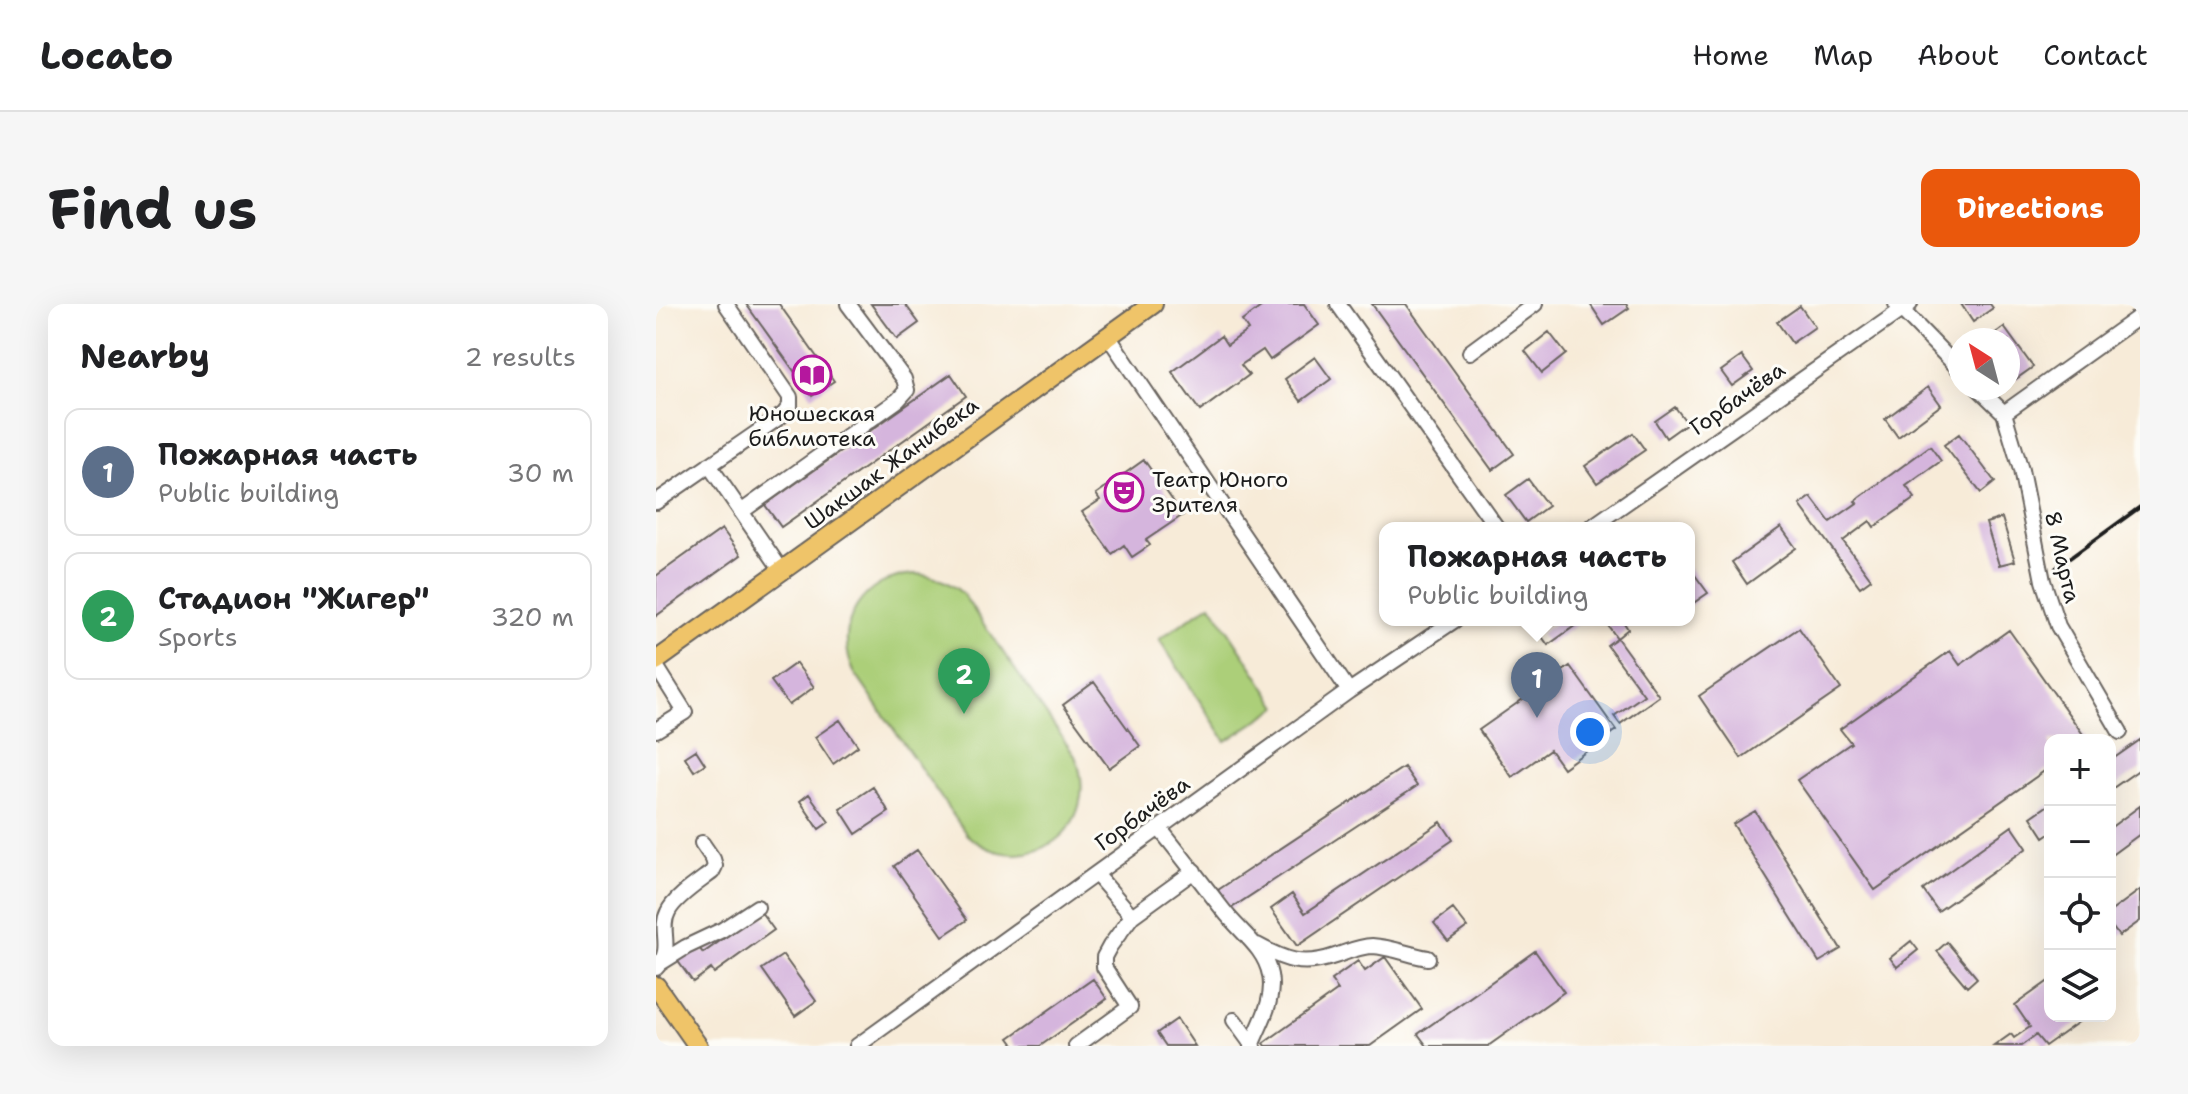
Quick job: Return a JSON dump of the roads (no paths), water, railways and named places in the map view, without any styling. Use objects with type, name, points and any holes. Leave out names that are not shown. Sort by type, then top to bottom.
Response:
[{"type":"main road","name":"Шакшак Жанибека","points":[[656,664],[1153,304]]},
{"type":"main road","points":[[656,986],[698,1046]]},
{"type":"street","points":[[656,502],[784,414],[790,406],[790,397],[726,304]]},
{"type":"street","points":[[741,512],[898,400],[907,390],[904,379],[848,304]]},
{"type":"street","points":[[1338,304],[1493,522]]},
{"type":"street","points":[[1470,352],[1535,304]]},
{"type":"street","points":[[1902,306],[1948,357]]},
{"type":"street","name":"Горбачёва","points":[[1598,522],[1902,306]]},
{"type":"street","points":[[2004,413],[2140,316]]},
{"type":"street","points":[[1108,336],[1349,691]]},
{"type":"street","name":"8 Марта","points":[[1990,400],[2004,413],[2021,470],[2043,581],[2058,626],[2120,732]]},
{"type":"street","points":[[709,465],[782,571]]},
{"type":"street","name":"Горбачёва","points":[[857,1046],[1349,691],[1446,626]]},
{"type":"street","points":[[656,664],[685,712],[656,730]]},
{"type":"street","points":[[1159,828],[1263,956],[1270,973],[1269,1004],[1252,1045]]},
{"type":"street","points":[[659,965],[666,953],[665,919],[669,910],[715,866],[702,843]]},
{"type":"street","points":[[1076,1046],[1130,1007],[1104,967],[1104,957],[1110,946],[1132,916],[1194,871]]},
{"type":"street","points":[[1096,874],[1132,916]]},
{"type":"street","points":[[659,965],[757,907]]},
{"type":"street","points":[[1253,943],[1294,962],[1330,958],[1370,946],[1428,958]]},
{"type":"street","points":[[1234,1020],[1252,1045]]},
{"type":"railway","points":[[2056,568],[2140,507]]},
{"type":"place","name":"Юношеская библиотека","points":[[812,375]]},
{"type":"place","name":"Театр Юного Зрителя","points":[[1124,492]]},
{"type":"place","name":"Стадион \"Жигер\"","points":[[964,714]]},
{"type":"place","name":"Пожарная часть","points":[[1537,718]]}]
